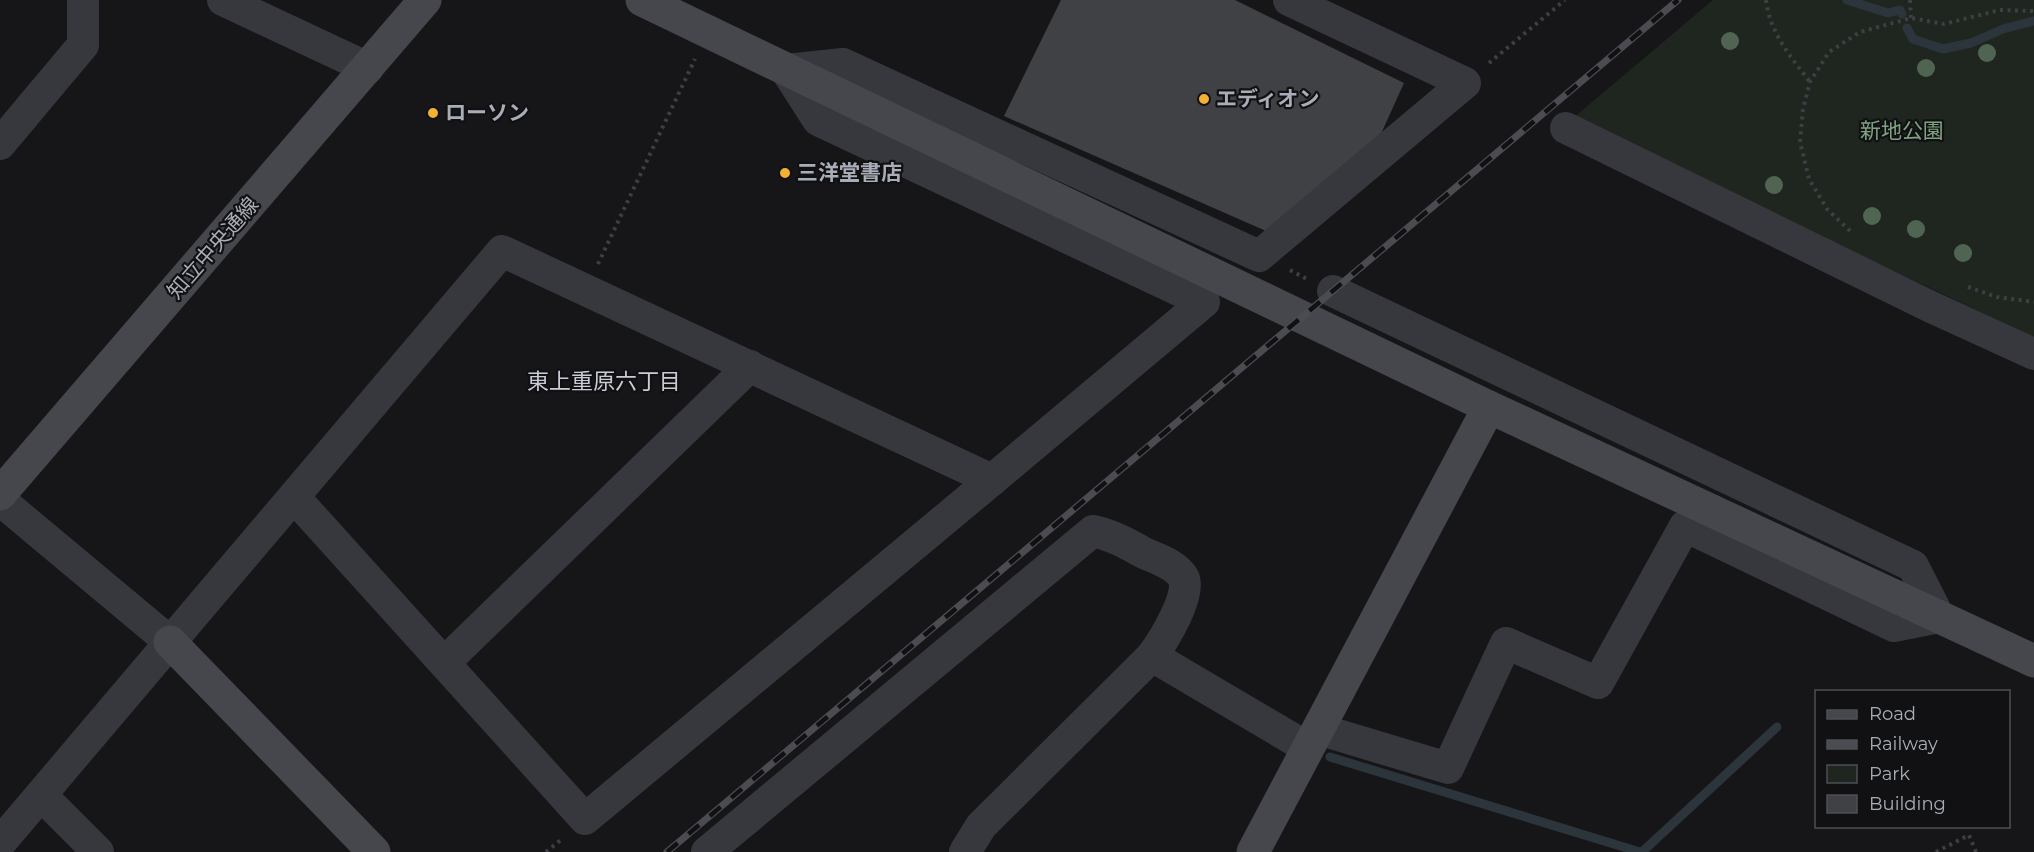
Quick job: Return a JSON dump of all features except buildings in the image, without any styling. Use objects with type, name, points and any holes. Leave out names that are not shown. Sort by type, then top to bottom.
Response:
[{"type":"street","points":[[0,144],[83,45],[83,0]]},
{"type":"street","points":[[223,0],[368,68]]},
{"type":"street","name":"知立中央通線","points":[[0,494],[425,0]]},
{"type":"street","points":[[294,496],[585,819],[1204,302],[1038,208],[945,146],[642,0]]},
{"type":"street","points":[[786,70],[843,64],[1259,256],[1465,83],[1289,0]]},
{"type":"street","points":[[786,70],[818,120],[1038,208],[1489,407],[2034,662]]},
{"type":"street","points":[[945,146],[959,117]]},
{"type":"street","points":[[1566,128],[1929,306],[2034,354]]},
{"type":"street","points":[[0,843],[502,251],[992,480]]},
{"type":"street","points":[[1333,291],[1913,566],[1940,617]]},
{"type":"street","points":[[445,662],[750,366]]},
{"type":"street","points":[[1253,852],[1489,407]]},
{"type":"street","points":[[1634,474],[1651,442]]},
{"type":"street","points":[[0,500],[170,642],[374,852]]},
{"type":"street","points":[[1152,656],[1313,739],[1448,768],[1506,643],[1598,683],[1685,526],[1894,626],[1940,617]]},
{"type":"street","points":[[707,852],[1094,531],[1107,534],[1173,567],[1184,578],[1185,593],[1161,643],[1152,656],[981,826],[965,852]]},
{"type":"street","points":[[41,795],[98,852]]},
{"type":"path","points":[[1465,83],[1565,0]]},
{"type":"path","points":[[1767,0],[1768,15],[1779,41],[1810,82]]},
{"type":"path","points":[[1910,0],[1911,18]]},
{"type":"path","points":[[1855,236],[1827,209],[1809,179],[1800,142],[1803,109],[1810,82],[1829,52],[1860,32],[1911,18],[1944,24],[2000,10],[2034,11]]},
{"type":"path","points":[[586,290],[708,31]]},
{"type":"path","points":[[1259,256],[1333,291]]},
{"type":"path","points":[[1964,285],[1997,297],[2034,302]]},
{"type":"path","points":[[1936,852],[1969,835],[1976,852]]},
{"type":"green space","name":"新地公園","points":[[1713,0],[2034,0],[2034,337],[1572,119]]},
{"type":"waterway","points":[[1847,0],[1888,13],[1900,10],[1902,14]]},
{"type":"waterway","points":[[1907,28],[1913,39],[1943,49],[1971,43],[2003,29],[2033,21]]},
{"type":"waterway","points":[[1642,852],[1777,727]]},
{"type":"waterway","points":[[1330,757],[1640,852]]},
{"type":"railway","points":[[667,852],[1678,0]]},
{"type":"place","name":"エディオン","points":[[1204,99]]},
{"type":"place","name":"ローソン","points":[[433,113]]},
{"type":"place","name":"三洋堂書店","points":[[785,173]]},
{"type":"district","name":"東上重原六丁目","points":[[604,381]]}]
